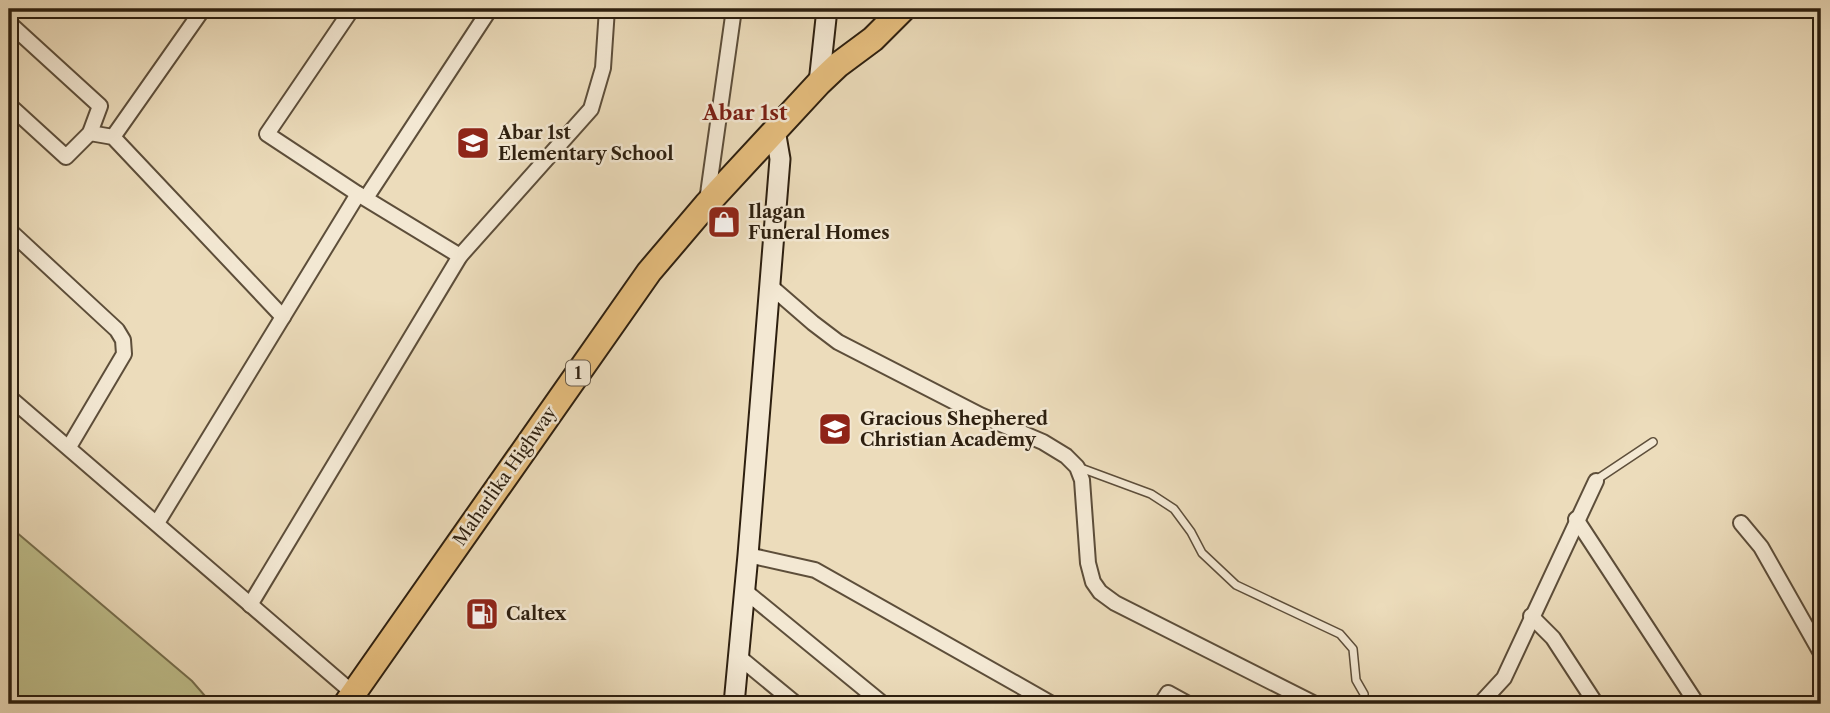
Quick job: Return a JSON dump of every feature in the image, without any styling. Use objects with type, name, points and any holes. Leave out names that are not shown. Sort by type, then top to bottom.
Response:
[{"type":"highway","name":"Maharlika Highway","points":[[838,65],[882,9]]},
{"type":"highway","name":"Maharlika Highway","points":[[349,699],[649,272],[706,205],[819,83],[873,39],[903,9]]},
{"type":"street","points":[[113,137],[203,9]]},
{"type":"street","points":[[352,9],[267,134],[460,256]]},
{"type":"street","points":[[157,523],[283,317],[490,9]]},
{"type":"street","points":[[250,605],[460,256],[591,109],[603,68],[607,9]]},
{"type":"street","points":[[706,205],[734,9]]},
{"type":"street","points":[[819,83],[827,9]]},
{"type":"street","points":[[9,23],[100,106],[90,133],[66,156],[9,105]]},
{"type":"street","points":[[734,704],[780,159],[775,130]]},
{"type":"street","points":[[90,133],[113,137],[283,317]]},
{"type":"street","points":[[9,230],[117,330],[124,340],[124,354],[69,447]]},
{"type":"street","points":[[768,284],[838,342],[980,415],[1043,442],[1066,456],[1077,467],[1082,480],[1088,562],[1093,582],[1100,592],[1115,603],[1315,704]]},
{"type":"street","points":[[9,397],[250,605],[349,699]]},
{"type":"street","points":[[1482,704],[1504,678],[1596,481]]},
{"type":"street","points":[[1576,519],[1697,704]]},
{"type":"street","points":[[1741,523],[1761,547],[1821,653]]},
{"type":"street","points":[[748,555],[816,570],[1052,704]]},
{"type":"street","points":[[745,591],[883,704]]},
{"type":"street","points":[[1531,616],[1553,638],[1596,704]]},
{"type":"street","points":[[739,657],[796,704]]},
{"type":"street","points":[[1161,704],[1168,693],[1188,704]]},
{"type":"lane","points":[[1596,481],[1653,442]]},
{"type":"lane","points":[[1077,467],[1151,494],[1174,509],[1202,553],[1236,585],[1340,634],[1353,649],[1356,680],[1364,694]]},
{"type":"green space","points":[[9,526],[192,681],[212,704],[9,704]]},
{"type":"place","name":"Abar 1st Elementary School","points":[[473,143]]},
{"type":"place","name":"Ilagan Funeral Homes","points":[[724,222]]},
{"type":"place","name":"Gracious Shephered Christian Academy","points":[[835,429]]},
{"type":"place","name":"Caltex","points":[[482,614]]},
{"type":"district","name":"Abar 1st","points":[[745,112]]}]
